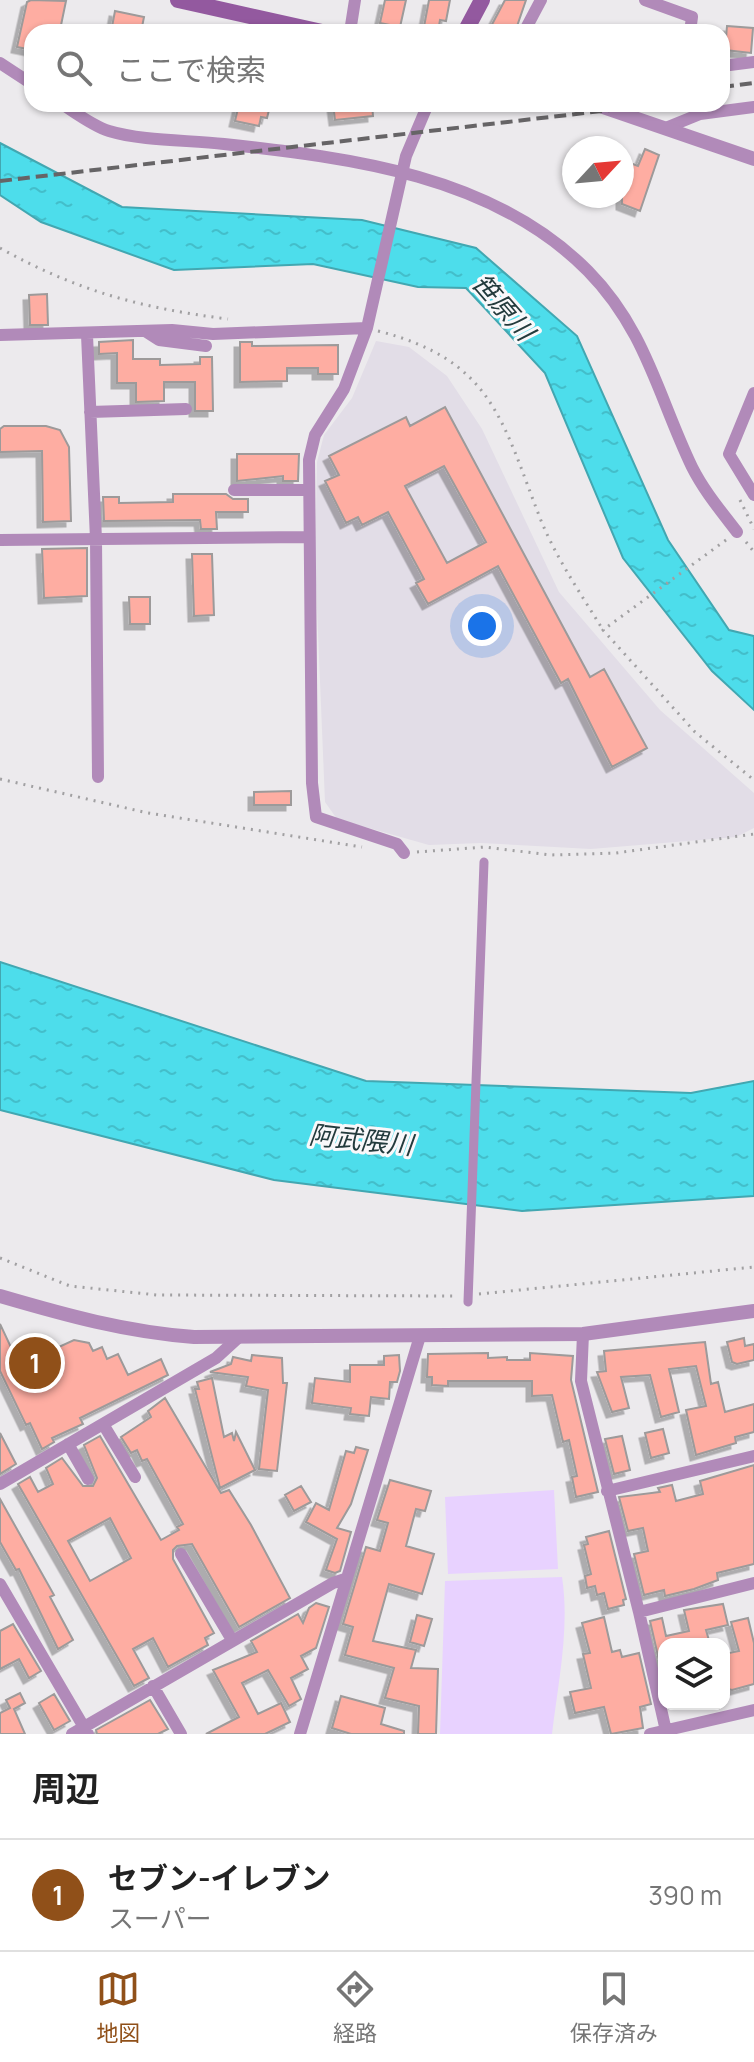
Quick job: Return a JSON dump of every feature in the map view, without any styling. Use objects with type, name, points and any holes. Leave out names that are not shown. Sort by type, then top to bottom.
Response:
[{"type":"main road","points":[[178,0],[286,24]]},
{"type":"main road","points":[[469,24],[482,0]]},
{"type":"street","points":[[351,24],[355,0]]},
{"type":"street","points":[[528,24],[541,0]]},
{"type":"street","points":[[645,0],[692,17],[691,24]]},
{"type":"street","points":[[730,65],[754,62]]},
{"type":"street","points":[[0,63],[24,79]]},
{"type":"street","points":[[730,110],[754,107]]},
{"type":"street","points":[[76,112],[109,131],[317,154],[402,175],[428,178],[508,215],[572,256],[622,311],[649,359],[693,469],[734,534]]},
{"type":"street","points":[[404,853],[397,844],[316,817],[312,783],[308,490],[309,460],[315,435],[344,389],[368,323],[402,175],[424,112]]},
{"type":"street","points":[[620,112],[754,159]]},
{"type":"street","points":[[668,127],[700,114],[715,112]]},
{"type":"street","points":[[0,335],[145,331],[213,334],[368,323]]},
{"type":"street","points":[[145,331],[159,340],[206,346]]},
{"type":"street","points":[[87,335],[96,539],[98,777]]},
{"type":"street","points":[[754,393],[729,454],[754,495]]},
{"type":"street","points":[[90,412],[186,409]]},
{"type":"street","points":[[234,490],[308,490]]},
{"type":"street","points":[[0,540],[307,537]]},
{"type":"street","points":[[468,1298],[484,862]]},
{"type":"street","points":[[0,1296],[83,1321],[143,1333],[239,1337],[583,1334],[754,1311]]},
{"type":"street","points":[[583,1334],[581,1381],[666,1731]]},
{"type":"street","points":[[300,1734],[420,1336]]},
{"type":"street","points":[[0,1484],[216,1358],[239,1337]]},
{"type":"street","points":[[103,1424],[135,1477]]},
{"type":"street","points":[[68,1444],[88,1479]]},
{"type":"street","points":[[607,1491],[754,1456]]},
{"type":"street","points":[[181,1554],[232,1640]]},
{"type":"street","points":[[72,1734],[86,1730],[153,1686],[345,1579]]},
{"type":"street","points":[[639,1612],[754,1583]]},
{"type":"street","points":[[0,1584],[86,1730]]},
{"type":"street","points":[[153,1686],[181,1734]]},
{"type":"street","points":[[650,1734],[754,1710]]},
{"type":"path","points":[[0,248],[48,275],[110,298],[159,311],[230,319]]},
{"type":"path","points":[[368,323],[417,341],[449,360],[498,411],[560,560],[603,630],[695,732],[754,780]]},
{"type":"path","points":[[603,630],[734,534]]},
{"type":"path","points":[[0,1258],[70,1286],[157,1295],[468,1298],[754,1267]]},
{"type":"shaded area","points":[[376,341],[409,347],[447,376],[482,429],[559,592],[660,710],[754,793],[754,828],[736,837],[591,849],[481,843],[429,845],[337,819],[325,802],[315,560],[317,462],[324,435],[352,398]]},
{"type":"shaded area","points":[[554,1490],[558,1569],[448,1574],[445,1497]]},
{"type":"shaded area","points":[[562,1577],[564,1636],[552,1734],[440,1734],[445,1581]]},
{"type":"water","name":"笹原川","points":[[0,143],[122,207],[362,220],[476,248],[577,336],[668,540],[729,630],[754,636],[754,710],[712,671],[623,558],[545,373],[466,288],[418,287],[313,264],[174,270],[41,222],[0,195]]},
{"type":"water","name":"阿武隈川","points":[[0,962],[366,1081],[691,1093],[754,1081],[754,1196],[522,1211],[274,1180],[0,1110]]},
{"type":"building","points":[[385,0],[406,0],[401,24],[380,23]]},
{"type":"building","points":[[429,0],[450,0],[446,21],[424,24]]},
{"type":"building","points":[[505,0],[526,0],[518,24],[492,24]]},
{"type":"building","points":[[66,1],[61,24],[24,24],[24,48],[17,47],[27,2]]},
{"type":"building","points":[[115,11],[144,17],[143,24],[113,24]]},
{"type":"building","points":[[730,26],[753,28],[751,53],[730,51]]},
{"type":"building","points":[[237,112],[268,112],[267,118],[261,117],[259,126],[235,121]]},
{"type":"building","points":[[334,112],[373,112],[373,116],[335,120]]},
{"type":"building","points":[[645,149],[659,155],[640,211],[632,208],[634,164],[638,166]]},
{"type":"building","points":[[47,294],[48,325],[30,325],[29,295]]},
{"type":"building","points":[[133,340],[133,359],[160,359],[160,365],[200,364],[200,357],[212,357],[213,411],[195,411],[195,382],[164,382],[164,401],[136,402],[136,383],[117,383],[117,353],[99,354],[99,342]]},
{"type":"building","points":[[240,342],[252,342],[252,346],[338,345],[338,374],[318,374],[318,368],[287,368],[287,381],[240,382]]},
{"type":"building","points":[[445,407],[590,677],[604,669],[647,748],[612,767],[568,679],[561,683],[498,566],[428,604],[416,583],[424,579],[388,512],[362,525],[358,517],[346,523],[325,481],[339,475],[329,456],[406,417],[410,426]],"holes":[[[444,466],[486,542],[447,563],[405,486]]]},
{"type":"building","points":[[4,426],[46,426],[60,430],[69,447],[71,521],[43,522],[42,451],[0,452],[0,429]]},
{"type":"building","points":[[237,454],[299,454],[298,481],[283,481],[283,476],[237,481]]},
{"type":"building","points":[[173,494],[226,494],[233,499],[248,499],[248,512],[216,512],[217,529],[201,529],[200,520],[104,521],[103,497],[119,497],[119,503],[173,502]]},
{"type":"building","points":[[87,548],[87,596],[44,598],[42,549]]},
{"type":"building","points":[[192,554],[212,554],[214,615],[194,616]]},
{"type":"building","points":[[129,597],[150,597],[150,624],[130,624]]},
{"type":"building","points":[[291,791],[291,805],[254,805],[254,792]]},
{"type":"building","points":[[0,1324],[15,1356],[43,1343],[48,1352],[74,1340],[89,1343],[93,1351],[102,1347],[107,1359],[118,1354],[128,1375],[161,1359],[168,1375],[80,1418],[83,1424],[52,1438],[54,1442],[42,1449],[30,1423],[26,1425],[0,1371]]},
{"type":"building","points":[[744,1338],[745,1346],[754,1344],[754,1360],[737,1364],[732,1362],[727,1342]]},
{"type":"building","points":[[705,1342],[711,1384],[718,1382],[725,1412],[754,1404],[754,1432],[735,1437],[736,1443],[696,1455],[686,1410],[706,1406],[696,1366],[669,1369],[679,1412],[661,1417],[650,1375],[621,1377],[629,1408],[612,1412],[597,1372],[606,1371],[604,1351]]},
{"type":"building","points":[[488,1353],[488,1358],[507,1357],[507,1360],[530,1360],[530,1353],[573,1356],[571,1380],[598,1492],[576,1497],[572,1477],[577,1476],[569,1440],[563,1442],[552,1395],[532,1396],[532,1381],[448,1381],[448,1386],[432,1385],[432,1377],[427,1377],[428,1354]]},
{"type":"building","points":[[252,1355],[282,1358],[283,1383],[287,1383],[277,1471],[259,1469],[268,1390],[246,1386],[248,1377],[210,1372],[231,1364],[233,1357],[251,1361]]},
{"type":"building","points":[[399,1355],[400,1371],[397,1382],[390,1382],[389,1399],[371,1397],[369,1416],[350,1414],[351,1408],[312,1403],[315,1378],[350,1382],[350,1365],[384,1365],[384,1356]]},
{"type":"building","points":[[212,1378],[224,1437],[232,1433],[234,1441],[236,1432],[255,1470],[220,1488],[195,1389],[199,1389],[197,1382]]},
{"type":"building","points":[[165,1398],[221,1493],[229,1490],[251,1525],[290,1598],[239,1627],[192,1544],[177,1546],[173,1550],[173,1559],[214,1633],[205,1638],[208,1645],[168,1667],[153,1638],[133,1649],[149,1678],[134,1686],[18,1484],[30,1477],[38,1492],[53,1484],[46,1468],[62,1458],[83,1486],[93,1486],[97,1478],[84,1445],[100,1436],[161,1540],[179,1530],[177,1527],[183,1524],[147,1459],[142,1461],[137,1450],[131,1453],[121,1437],[151,1417],[148,1411]],"holes":[[[110,1518],[131,1558],[90,1581],[68,1541]]]},
{"type":"building","points":[[663,1429],[669,1453],[651,1458],[645,1433]]},
{"type":"building","points":[[0,1433],[16,1464],[0,1474]]},
{"type":"building","points":[[622,1436],[630,1470],[614,1474],[605,1439]]},
{"type":"building","points":[[356,1447],[368,1450],[351,1504],[337,1528],[351,1532],[340,1571],[335,1573],[326,1570],[337,1539],[306,1522],[316,1503],[329,1510],[346,1451],[354,1453]]},
{"type":"building","points":[[754,1465],[754,1564],[717,1573],[718,1580],[694,1589],[665,1596],[664,1590],[644,1595],[634,1554],[648,1551],[643,1528],[628,1531],[619,1497],[660,1492],[658,1488],[672,1485],[676,1501],[703,1494],[700,1481]]},
{"type":"building","points":[[390,1480],[431,1491],[425,1511],[416,1509],[406,1546],[434,1554],[422,1594],[389,1584],[373,1641],[416,1650],[411,1668],[438,1669],[436,1734],[418,1734],[419,1706],[385,1698],[394,1668],[345,1655],[353,1627],[343,1624],[366,1547],[380,1551],[388,1523],[377,1520]]},
{"type":"building","points":[[301,1486],[311,1502],[294,1511],[285,1495]]},
{"type":"building","points":[[0,1499],[54,1595],[50,1597],[73,1640],[58,1649],[19,1569],[16,1570],[0,1542]]},
{"type":"building","points":[[609,1531],[626,1599],[623,1600],[624,1605],[608,1609],[604,1593],[597,1595],[595,1586],[587,1588],[585,1576],[591,1574],[584,1545],[588,1544],[586,1537]]},
{"type":"building","points":[[316,1603],[329,1607],[316,1648],[301,1656],[308,1669],[291,1678],[301,1699],[289,1706],[268,1670],[242,1683],[258,1714],[281,1703],[290,1722],[265,1734],[206,1734],[239,1717],[213,1670],[257,1652],[251,1641],[298,1614],[303,1623],[309,1608]]},
{"type":"building","points":[[723,1604],[728,1625],[706,1630],[708,1638],[658,1638],[658,1656],[650,1621],[662,1618],[666,1636],[689,1631],[684,1610]]},
{"type":"building","points":[[417,1615],[432,1619],[424,1646],[410,1642]]},
{"type":"building","points":[[604,1617],[612,1652],[620,1650],[622,1657],[639,1653],[651,1704],[640,1707],[643,1728],[611,1734],[604,1707],[575,1713],[570,1692],[591,1688],[583,1654],[590,1653],[582,1623]]},
{"type":"building","points":[[748,1618],[754,1643],[754,1684],[732,1690],[730,1653],[739,1651],[731,1622]]},
{"type":"building","points":[[13,1624],[41,1671],[29,1678],[19,1659],[0,1669],[0,1631]]},
{"type":"building","points":[[20,1693],[25,1703],[14,1709],[25,1734],[0,1734],[0,1713],[10,1708],[6,1700]]},
{"type":"building","points":[[54,1694],[70,1721],[54,1730],[39,1703]]},
{"type":"building","points":[[341,1696],[385,1708],[381,1724],[404,1731],[404,1734],[351,1734],[332,1728]]},
{"type":"building","points":[[150,1700],[168,1729],[158,1734],[97,1734],[96,1730]]},
{"type":"railway","points":[[730,86],[754,83]]},
{"type":"railway","points":[[0,181],[593,112]]},
{"type":"place","name":"セブン-イレブン","points":[[35,1363]]}]
